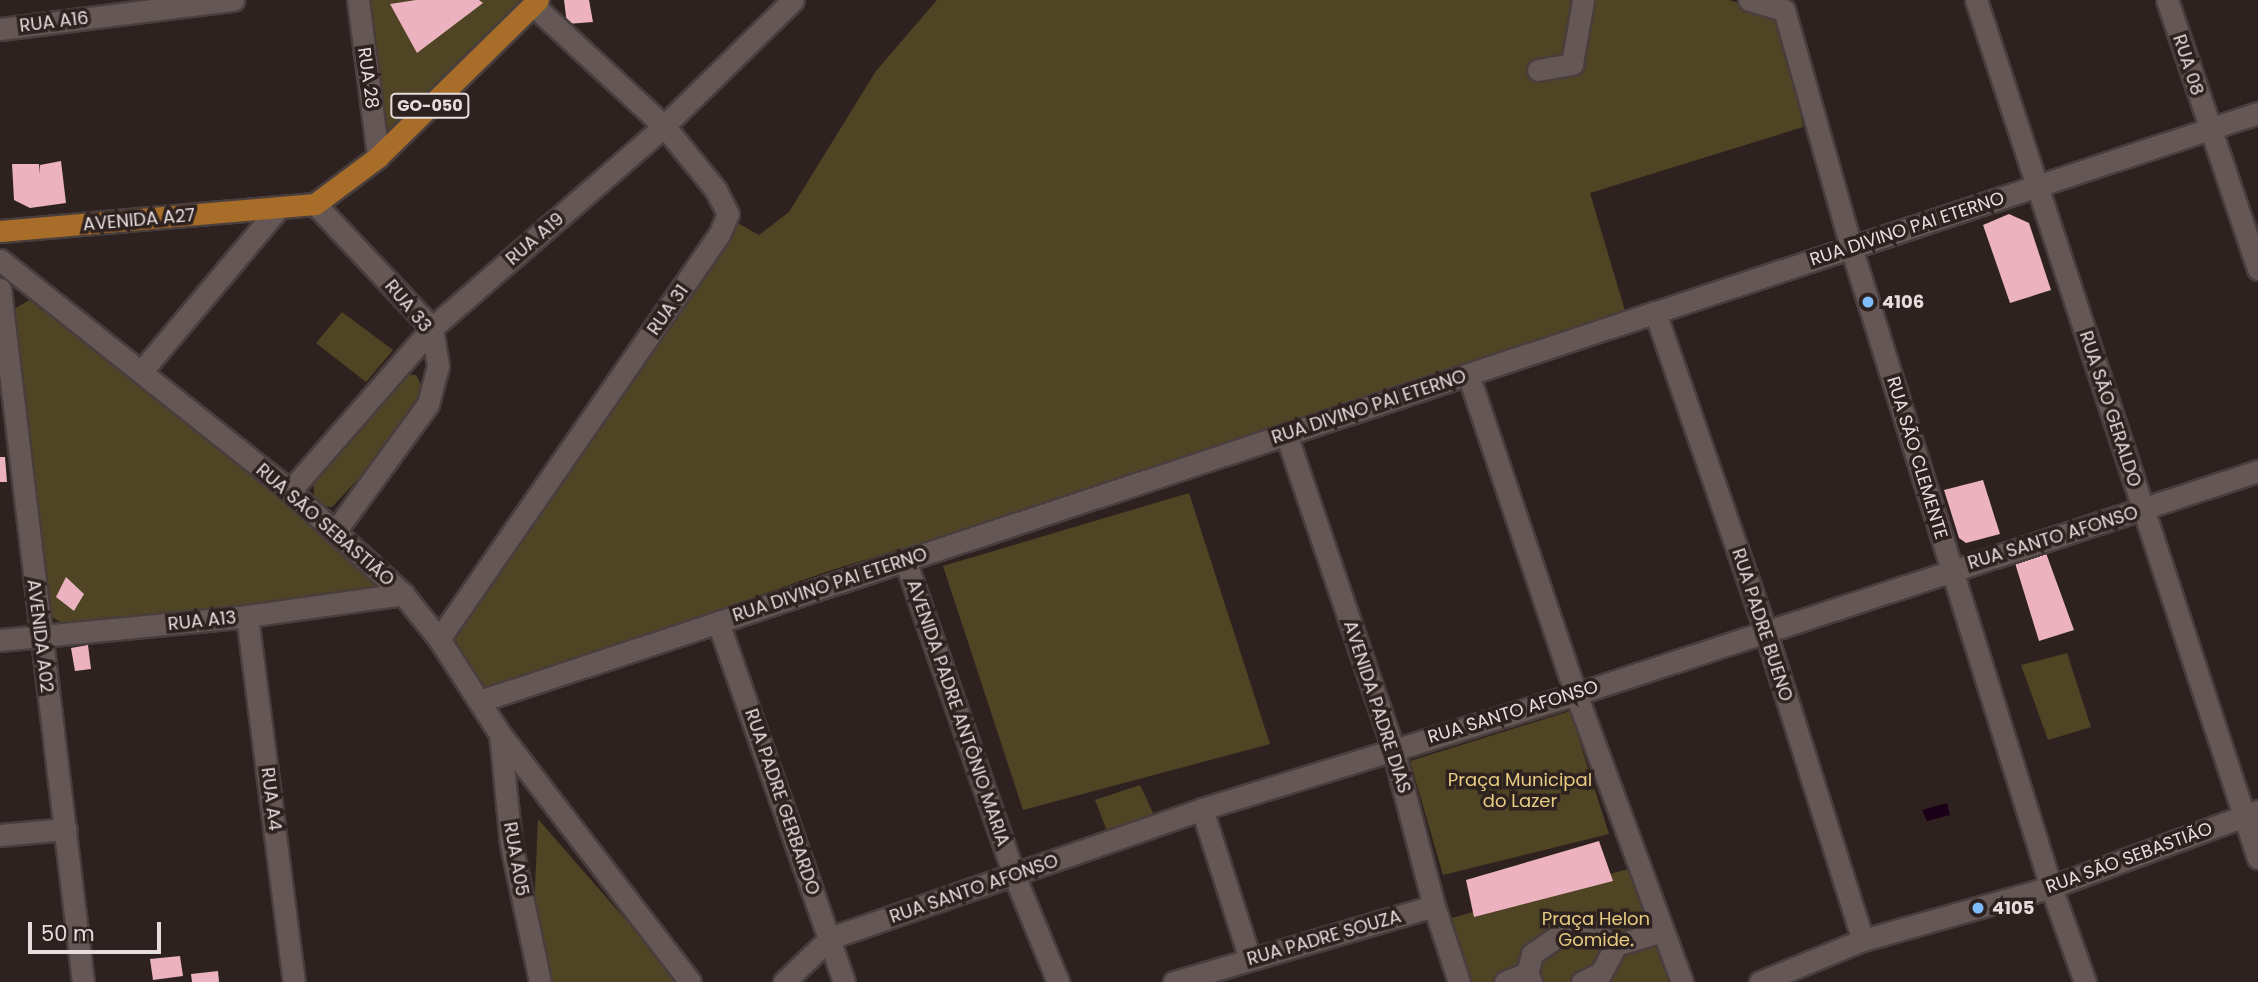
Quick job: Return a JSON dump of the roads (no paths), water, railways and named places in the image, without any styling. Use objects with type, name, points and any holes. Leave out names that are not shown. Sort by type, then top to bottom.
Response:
[{"type":"main road","name":"AVENIDA A27","points":[[0,232],[315,204],[378,157],[536,2]]},
{"type":"street","name":"RUA A16","points":[[0,29],[233,0]]},
{"type":"street","name":"RUA 28","points":[[358,0],[378,157]]},
{"type":"street","name":"RUA A19","points":[[290,491],[432,328],[664,126],[793,0]]},
{"type":"street","points":[[1538,70],[1572,64],[1583,0]]},
{"type":"street","points":[[1749,0],[1790,5]]},
{"type":"street","name":"RUA SÃO GERALDO","points":[[1976,0],[2144,510],[2251,813],[2258,858]]},
{"type":"street","name":"RUA 08","points":[[2167,0],[2258,269]]},
{"type":"street","name":"RUA 31","points":[[439,639],[725,225],[725,203],[664,126],[536,2]]},
{"type":"street","name":"RUA SÃO CLEMENTE","points":[[1790,5],[1851,247],[2051,887],[2085,982]]},
{"type":"street","name":"RUA DIVINO PAI ETERNO","points":[[480,701],[2258,113]]},
{"type":"street","name":"RUA 33","points":[[315,204],[432,328],[439,366],[428,404],[336,530]]},
{"type":"street","points":[[141,372],[278,209]]},
{"type":"street","name":"RUA SÃO SEBASTIÃO","points":[[0,260],[290,491],[336,530],[403,594],[439,639],[500,734],[690,982]]},
{"type":"street","name":"AVENIDA A02","points":[[1,302],[6,424],[40,637],[83,982]]},
{"type":"street","name":"RUA PADRE BUENO","points":[[1655,312],[1765,630],[1863,940]]},
{"type":"street","points":[[1468,374],[1576,694],[1682,982]]},
{"type":"street","name":"AVENIDA PADRE DIAS","points":[[1286,434],[1393,749],[1434,906],[1459,982]]},
{"type":"street","name":"RUA SANTO AFONSO","points":[[784,982],[830,938],[1202,809],[1576,694],[2258,471]]},
{"type":"street","name":"AVENIDA PADRE ANTÔNIO MARIA","points":[[905,560],[1014,875],[1058,982]]},
{"type":"street","name":"RUA A13","points":[[0,640],[247,616],[403,594]]},
{"type":"street","name":"RUA A4","points":[[247,616],[294,982]]},
{"type":"street","name":"RUA PADRE GERBARDO","points":[[718,622],[845,982]]},
{"type":"street","name":"RUA A05","points":[[500,734],[511,844],[540,982]]},
{"type":"street","points":[[1202,809],[1250,959]]},
{"type":"street","name":"RUA SÃO SEBASTIÃO","points":[[1760,982],[1863,940],[2051,887],[2251,813]]},
{"type":"street","points":[[0,835],[66,829]]},
{"type":"street","name":"RUA PADRE SOUZA","points":[[1174,982],[1434,906]]},
{"type":"street","points":[[1505,982],[1529,978],[1532,954],[1562,933],[1587,929],[1616,945],[1663,932]]},
{"type":"street","points":[[1582,982],[1601,974],[1616,945]]},
{"type":"place","name":"4106","points":[[1868,302]]},
{"type":"place","name":"4105","points":[[1978,908]]},
{"type":"park label","name":"Praça Municipal do Lazer","points":[[1520,791]]},
{"type":"park label","name":"Praça Helon Gomide.","points":[[1596,930]]}]
